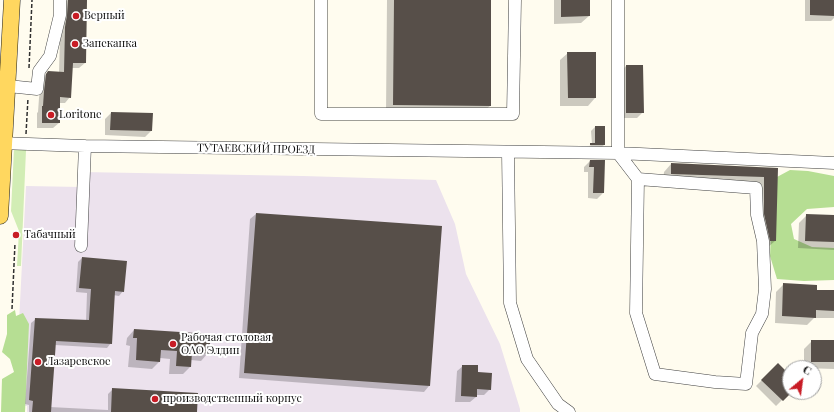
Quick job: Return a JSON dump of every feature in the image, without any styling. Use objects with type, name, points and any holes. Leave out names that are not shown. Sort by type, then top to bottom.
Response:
[{"type":"main road","points":[[0,216],[2,143],[8,86],[12,0]]},
{"type":"street","points":[[8,86],[38,89],[39,71],[50,56],[60,15],[60,0]]},
{"type":"street","points":[[321,0],[321,114],[513,114],[515,0]]},
{"type":"street","points":[[618,0],[618,153],[638,179],[636,313],[655,374],[714,382],[746,384],[752,333],[762,314],[765,289],[762,241],[757,215],[756,188],[638,179]]},
{"type":"street","name":"ТУТАЕВСКИЙ ПРОЕЗД","points":[[2,143],[85,146],[618,153],[834,163]]},
{"type":"street","points":[[81,246],[85,146]]},
{"type":"street","points":[[508,152],[510,303],[527,359],[558,404],[569,412]]},
{"type":"path","points":[[12,309],[15,243]]},
{"type":"shaded area","points":[[82,172],[436,180],[455,224],[466,274],[500,344],[520,412],[27,412],[27,406],[20,406],[19,322],[26,186],[81,187]]},
{"type":"green space","points":[[14,149],[26,150],[21,266],[17,266],[19,231],[11,211]]},
{"type":"green space","points":[[790,170],[808,171],[834,176],[834,207],[807,209],[791,224],[794,239],[812,247],[834,248],[834,280],[804,281],[777,279],[770,256],[772,207],[777,177]]},
{"type":"green space","points":[[15,310],[16,316],[23,313],[29,324],[25,412],[1,412],[2,379],[14,372],[10,359],[2,352],[7,334],[7,315]]},
{"type":"building","points":[[68,0],[87,0],[86,63],[73,63],[71,98],[60,97],[60,123],[42,123],[42,106],[46,74],[48,71],[64,72],[65,27]]},
{"type":"building","points":[[394,0],[491,0],[491,106],[393,105]]},
{"type":"building","points":[[561,0],[590,0],[590,16],[561,17]]},
{"type":"building","points":[[810,0],[834,0],[834,16],[810,15]]},
{"type":"building","points":[[567,52],[596,52],[596,98],[568,98]]},
{"type":"building","points":[[626,65],[643,65],[644,113],[626,113]]},
{"type":"building","points":[[111,112],[153,113],[152,131],[110,130]]},
{"type":"building","points":[[595,126],[605,126],[605,145],[590,145],[590,143],[595,143]]},
{"type":"building","points":[[590,160],[605,160],[604,193],[593,193],[594,167],[589,167]]},
{"type":"building","points":[[671,163],[778,168],[776,241],[770,241],[764,214],[764,177],[671,174]]},
{"type":"building","points":[[256,213],[442,226],[430,386],[244,373]]},
{"type":"building","points":[[806,214],[834,215],[834,242],[805,241]]},
{"type":"building","points":[[82,257],[127,261],[124,292],[115,291],[112,344],[56,341],[51,412],[32,412],[33,401],[29,400],[35,318],[89,320],[91,289],[79,288]]},
{"type":"building","points":[[783,283],[817,285],[817,290],[834,290],[834,311],[816,310],[816,318],[782,316]]},
{"type":"building","name":"Рабочая столовая ОАО Элдин","points":[[134,329],[211,334],[209,354],[192,352],[191,367],[176,366],[177,351],[161,350],[160,362],[136,360],[137,338],[133,338]]},
{"type":"building","points":[[811,340],[834,340],[834,362],[811,360]]},
{"type":"building","points":[[778,363],[782,367],[782,400],[784,400],[783,401],[761,380]]},
{"type":"building","points":[[462,365],[478,365],[478,372],[492,373],[491,390],[477,389],[477,397],[461,396]]},
{"type":"building","name":"производственный корпус","points":[[112,388],[198,393],[197,412],[111,412]]},
{"type":"place","name":"Верный","points":[[76,16]]},
{"type":"place","name":"Запеканка","points":[[75,44]]},
{"type":"place","name":"Loritone","points":[[51,115]]},
{"type":"place","name":"Табачный","points":[[16,235]]},
{"type":"place","name":"Рабочая столовая ОАО Элдин","points":[[173,344]]},
{"type":"place","name":"Лазаревское","points":[[38,362]]},
{"type":"place","name":"производственный корпус","points":[[155,399]]}]
